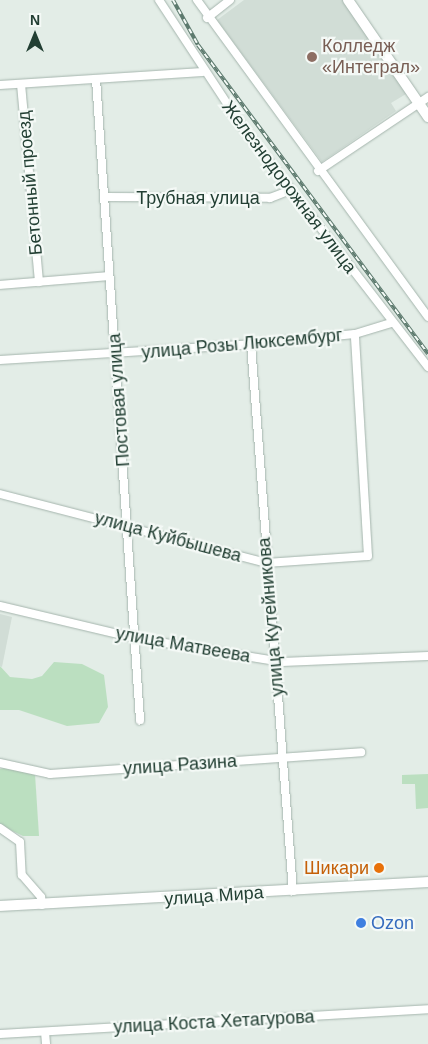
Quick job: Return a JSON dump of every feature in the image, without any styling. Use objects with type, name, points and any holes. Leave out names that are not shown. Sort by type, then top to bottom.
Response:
[{"type":"main road","points":[[348,0],[428,117]]},
{"type":"main road","name":"улица Мира","points":[[0,906],[42,906],[428,882]]},
{"type":"street","name":"Железнодорожная улица","points":[[158,0],[203,72],[392,323],[428,367]]},
{"type":"street","name":"Железнодорожная улица","points":[[197,0],[207,18],[318,171],[425,307],[428,317]]},
{"type":"street","points":[[207,18],[230,0]]},
{"type":"street","points":[[0,85],[203,72]]},
{"type":"street","name":"Постовая улица","points":[[96,79],[140,720]]},
{"type":"street","name":"Бетонный проезд","points":[[21,84],[39,282]]},
{"type":"street","points":[[318,171],[428,97]]},
{"type":"street","name":"Трубная улица","points":[[104,197],[270,198],[291,190]]},
{"type":"street","points":[[0,285],[109,276]]},
{"type":"street","name":"улица Розы Люксембург","points":[[0,360],[250,344],[355,334],[392,323]]},
{"type":"street","name":"улица Куйбышева","points":[[0,494],[266,563],[368,556],[355,334]]},
{"type":"street","name":"улица Кутейникова","points":[[250,344],[293,891]]},
{"type":"street","name":"улица Матвеева","points":[[0,606],[134,638],[274,661],[428,656]]},
{"type":"street","name":"улица Разина","points":[[0,763],[50,774],[361,752]]},
{"type":"street","points":[[0,828],[20,842],[22,875],[41,898],[42,906]]},
{"type":"street","name":"улица Коста Хетагурова","points":[[0,1034],[428,1009]]},
{"type":"street","points":[[45,1032],[46,1044]]},
{"type":"shaded area","name":"Колледж «Интеграл»","points":[[244,0],[343,0],[406,94],[391,103],[396,111],[322,162],[217,20]]},
{"type":"shaded area","points":[[0,614],[12,617],[2,667],[0,666]]},
{"type":"green space","points":[[54,662],[82,664],[104,675],[108,707],[99,723],[67,726],[19,710],[0,710],[0,666],[10,677],[32,679],[42,676]]},
{"type":"green space","points":[[9,767],[35,774],[39,836],[23,836],[0,825],[0,769]]},
{"type":"green space","points":[[428,774],[428,808],[416,809],[415,784],[402,784],[402,775]]},
{"type":"railway","points":[[173,0],[198,45],[428,354]]},
{"type":"place","name":"Колледж «Интеграл»","points":[[312,57]]},
{"type":"place","name":"Шикари","points":[[379,868]]},
{"type":"place","name":"Ozon","points":[[361,923]]}]
